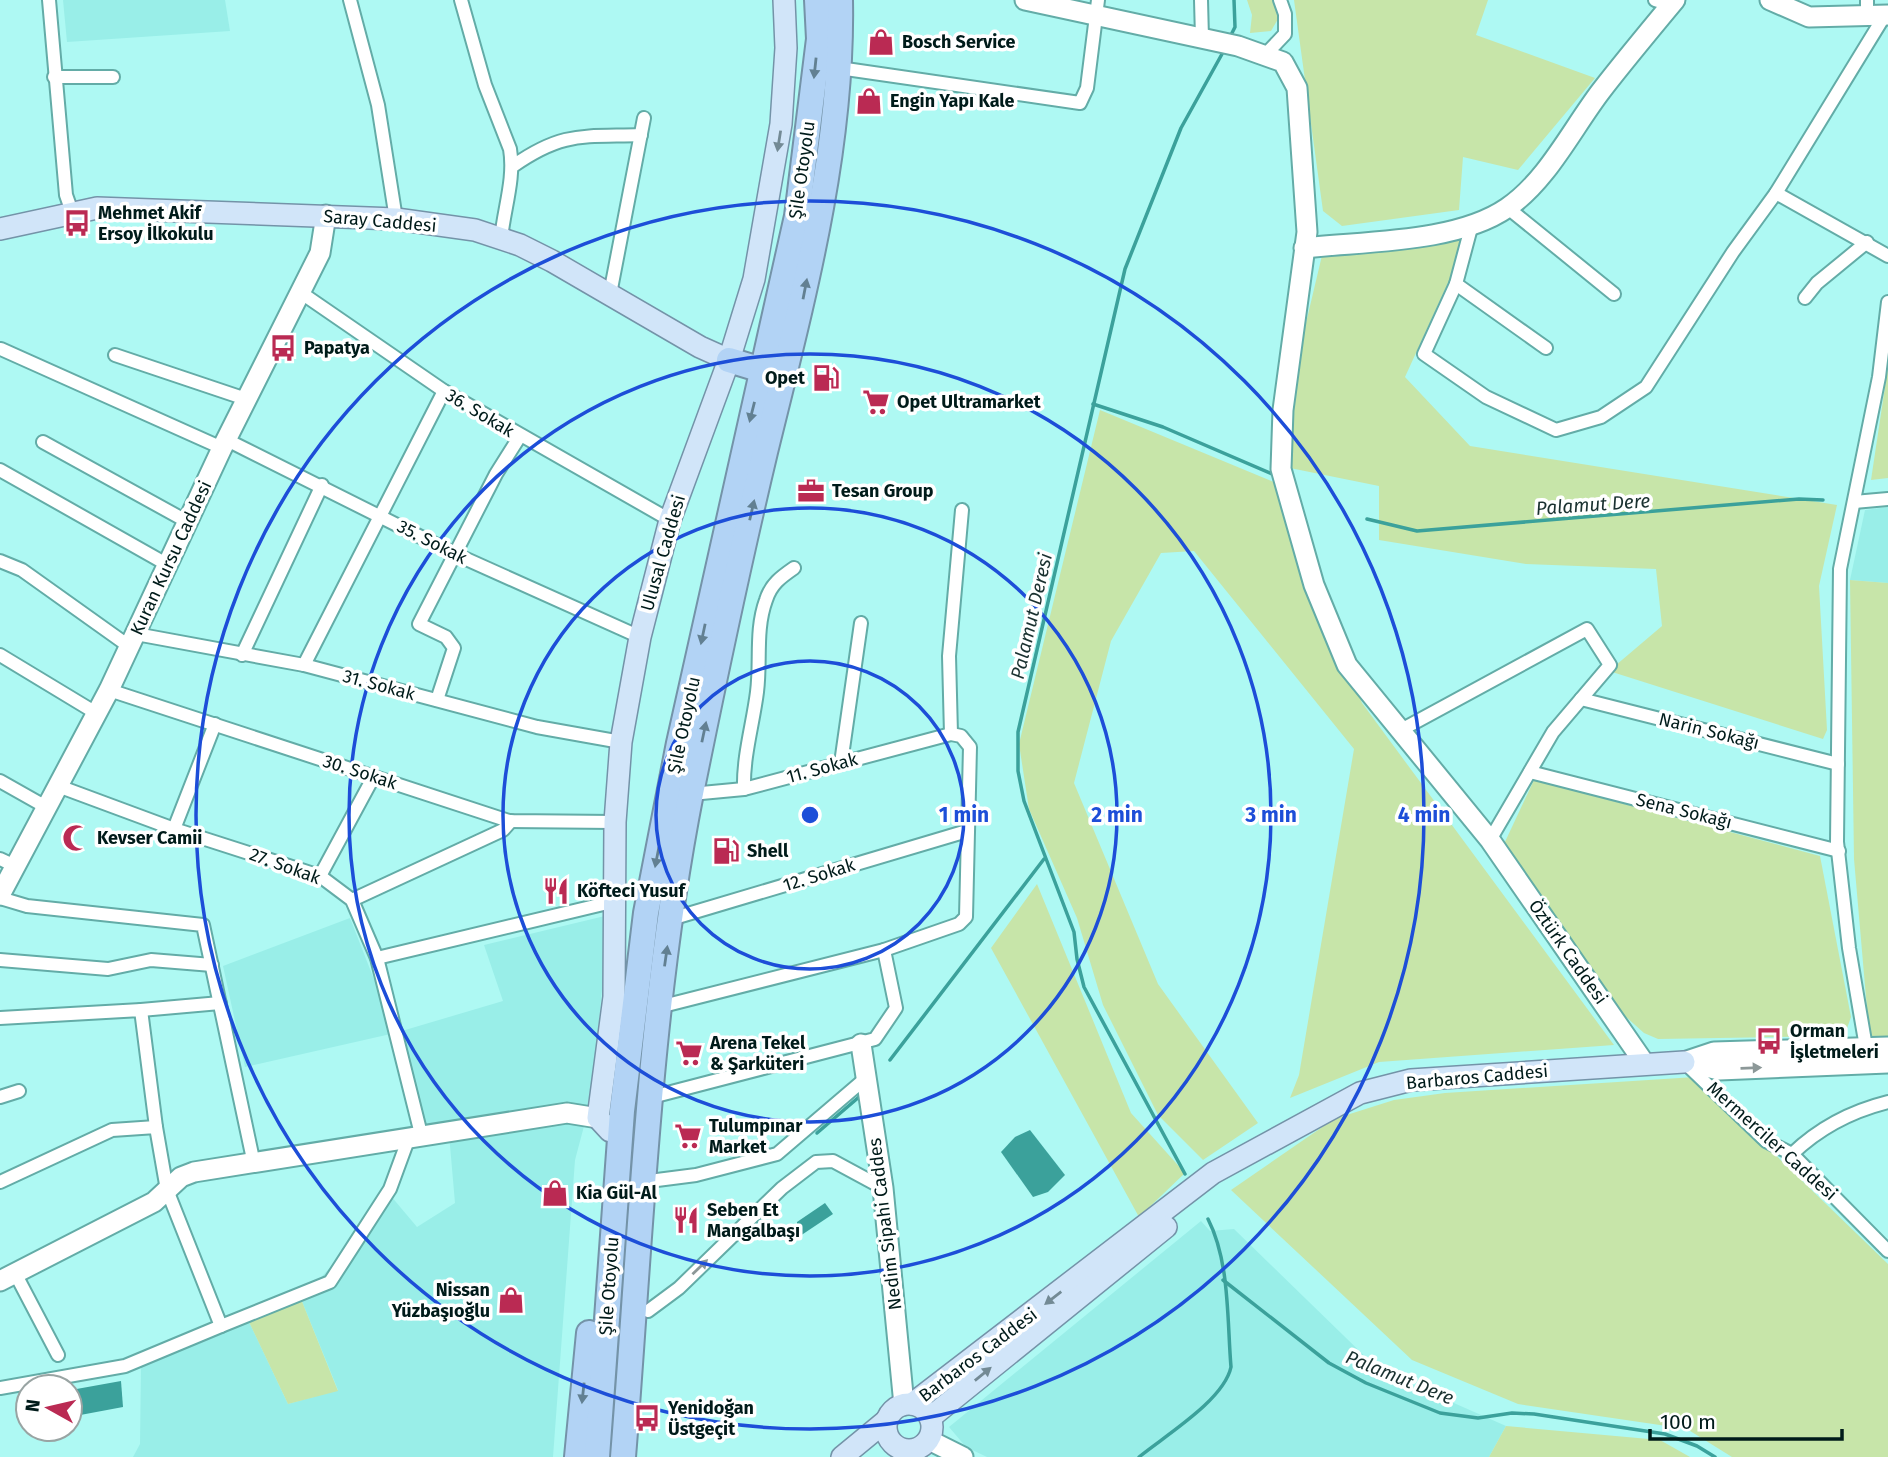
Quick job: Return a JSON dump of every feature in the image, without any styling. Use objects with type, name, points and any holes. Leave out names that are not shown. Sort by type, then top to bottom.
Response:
[{"type":"highway","name":"Şile Otoyolu","points":[[597,1457],[622,1111],[646,913],[679,743],[796,216],[819,38],[817,0]]},
{"type":"highway","name":"Şile Otoyolu","points":[[623,1457],[659,1007],[671,919],[691,794],[730,607],[804,292],[832,141],[839,68],[840,0]]},
{"type":"highway","points":[[729,360],[762,370]]},
{"type":"highway","points":[[577,1457],[604,1124],[646,913]]},
{"type":"highway","points":[[638,1457],[657,1180],[652,1097]]},
{"type":"main road","name":"Ulusal Caddesi","points":[[604,1124],[614,998],[615,822],[621,742],[640,638],[670,520],[729,360],[754,279],[778,148],[786,48],[784,0]]},
{"type":"main road","name":"Saray Caddesi","points":[[0,229],[97,208],[396,219],[475,230],[551,261],[700,347],[729,360]]},
{"type":"main road","name":"Barbaros Caddesi","points":[[842,1457],[887,1420],[893,1410],[908,1404],[1213,1172],[1360,1093],[1411,1080],[1684,1062]]},
{"type":"main road","name":"Barbaros Caddesi","points":[[930,1417],[1222,1184],[1245,1155]]},
{"type":"main road","name":"Barbaros Caddesi","points":[[908,1404],[921,1407],[930,1417],[929,1440]]},
{"type":"main road","points":[[887,1420],[889,1438],[900,1454],[918,1449],[929,1440]]},
{"type":"street","points":[[49,0],[66,195],[72,212]]},
{"type":"street","points":[[350,0],[378,105],[396,219]]},
{"type":"street","points":[[461,0],[466,26],[510,149],[513,166],[504,208],[502,239]]},
{"type":"street","points":[[1025,0],[1097,7],[1266,54],[1285,34],[1285,14],[1280,0]]},
{"type":"street","points":[[1201,0],[1202,38]]},
{"type":"street","points":[[1770,0],[1810,17],[1877,12]]},
{"type":"street","points":[[1304,248],[1435,234],[1472,224],[1508,208],[1538,177],[1667,2]]},
{"type":"street","points":[[839,68],[1080,103],[1087,88],[1097,7]]},
{"type":"street","points":[[1472,224],[1456,284],[1424,355],[1486,397],[1556,430],[1601,417],[1646,387],[1733,253],[1776,193],[1877,12]]},
{"type":"street","name":"Öztürk Caddesi","points":[[1266,54],[1283,62],[1297,88],[1307,232],[1283,410],[1281,469],[1314,585],[1347,665],[1490,840],[1645,1064]]},
{"type":"street","points":[[54,77],[113,77]]},
{"type":"street","points":[[610,295],[644,118]]},
{"type":"street","points":[[513,166],[538,149],[560,139],[642,135]]},
{"type":"street","points":[[1776,193],[1888,256]]},
{"type":"street","points":[[1508,208],[1614,294]]},
{"type":"street","name":"Kuran Kursu Caddesi","points":[[0,896],[7,862],[46,807],[109,690],[246,399],[320,253],[326,215]]},
{"type":"street","points":[[1805,298],[1816,283],[1867,242]]},
{"type":"street","points":[[1456,284],[1546,348]]},
{"type":"street","name":"36. Sokak","points":[[299,292],[444,391],[670,520]]},
{"type":"street","points":[[1865,1056],[1849,948],[1839,851],[1840,569],[1879,377],[1888,302]]},
{"type":"street","name":"35. Sokak","points":[[1,349],[322,485],[454,554],[640,638]]},
{"type":"street","points":[[114,355],[246,399]]},
{"type":"street","points":[[304,665],[444,391]]},
{"type":"street","points":[[437,700],[454,648],[446,637],[419,624],[454,554],[520,436]]},
{"type":"street","points":[[43,442],[188,522]]},
{"type":"street","points":[[0,470],[168,565]]},
{"type":"street","points":[[242,655],[322,485]]},
{"type":"street","points":[[1854,502],[1888,499]]},
{"type":"street","points":[[659,1007],[884,950],[959,924],[966,917],[970,747],[961,736],[951,734],[949,656],[962,510]]},
{"type":"street","points":[[0,561],[22,570],[133,641]]},
{"type":"street","points":[[744,789],[743,772],[758,689],[758,636],[766,599],[774,582],[794,568]]},
{"type":"street","points":[[841,763],[861,623]]},
{"type":"street","points":[[1401,730],[1587,629],[1610,665],[1553,732],[1490,840]]},
{"type":"street","name":"31. Sokak","points":[[133,641],[304,665],[537,727],[621,742]]},
{"type":"street","points":[[0,654],[96,713]]},
{"type":"street","name":"30. Sokak","points":[[109,690],[511,821],[615,822]]},
{"type":"street","name":"Narin Sokağı","points":[[1581,699],[1838,764]]},
{"type":"street","points":[[174,829],[215,724]]},
{"type":"street","name":"11. Sokak","points":[[691,794],[744,789],[951,734]]},
{"type":"street","name":"Sena Sokağı","points":[[1530,772],[1839,851]]},
{"type":"street","points":[[320,876],[374,776]]},
{"type":"street","points":[[0,781],[46,807]]},
{"type":"street","name":"27. Sokak","points":[[58,786],[174,829],[320,876],[352,900],[377,958],[415,1139]]},
{"type":"street","points":[[352,900],[503,830],[511,821]]},
{"type":"street","name":"12. Sokak","points":[[671,919],[967,831]]},
{"type":"street","points":[[0,896],[27,906],[203,925],[254,1164]]},
{"type":"street","points":[[377,958],[616,901]]},
{"type":"street","points":[[652,1097],[875,1040],[896,1008],[884,950]]},
{"type":"street","points":[[0,960],[108,970],[152,960],[212,965]]},
{"type":"street","points":[[0,1018],[220,1003]]},
{"type":"street","points":[[141,1010],[167,1190],[221,1326]]},
{"type":"street","name":"Nedim Sipahi Caddes","points":[[861,1044],[883,1188],[908,1404]]},
{"type":"street","name":"Barbaros Caddesi","points":[[1865,1056],[1888,1047]]},
{"type":"street","name":"Barbaros Caddesi","points":[[1684,1062],[1714,1052],[1865,1056],[1888,1063]]},
{"type":"street","name":"Mermerciler Caddesi","points":[[1684,1062],[1766,1141],[1792,1154],[1888,1251]]},
{"type":"street","points":[[657,1180],[695,1175],[777,1154],[866,1078]]},
{"type":"street","points":[[0,1097],[19,1091]]},
{"type":"street","points":[[1792,1154],[1811,1136],[1843,1118],[1888,1102]]},
{"type":"street","points":[[58,1354],[7,1277],[154,1202],[181,1177],[194,1172],[567,1113],[604,1124]]},
{"type":"street","points":[[0,1182],[112,1130],[156,1127]]},
{"type":"street","points":[[0,1388],[125,1366],[330,1282],[390,1189],[415,1139]]},
{"type":"street","points":[[648,1311],[679,1288],[782,1188],[816,1162],[833,1161],[883,1188]]},
{"type":"street","points":[[929,1440],[963,1457]]},
{"type":"shaded area","points":[[63,0],[225,0],[230,31],[67,42]]},
{"type":"shaded area","points":[[1888,507],[1888,583],[1850,580],[1865,510]]},
{"type":"shaded area","points":[[609,915],[592,1096],[575,1160],[553,1457],[133,1457],[140,1444],[141,1366],[249,1322],[288,1404],[338,1390],[301,1299],[337,1260],[385,1189],[417,1227],[455,1203],[449,1134],[426,1140],[395,1033],[503,1001],[484,945]]},
{"type":"shaded area","points":[[350,918],[395,1033],[245,1067],[223,966]]},
{"type":"shaded area","points":[[1030,1130],[1065,1175],[1048,1192],[1033,1197],[1001,1152],[1015,1137]]},
{"type":"shaded area","points":[[825,1203],[833,1214],[797,1238],[797,1222]]},
{"type":"shaded area","points":[[1201,1221],[1210,1231],[1234,1229],[1379,1370],[1506,1426],[1489,1457],[987,1457],[966,1447],[949,1427]]},
{"type":"shaded area","points":[[121,1381],[123,1407],[84,1414],[84,1388]]},
{"type":"green space","points":[[1247,0],[1274,0],[1278,19],[1271,31],[1250,33],[1252,15]]},
{"type":"green space","points":[[1294,0],[1488,0],[1476,35],[1595,78],[1518,170],[1463,157],[1459,210],[1342,226],[1323,211]]},
{"type":"green space","points":[[1469,237],[1405,377],[1470,446],[1837,505],[1819,586],[1827,730],[1823,739],[1609,671],[1662,626],[1656,569],[1526,564],[1379,540],[1379,486],[1290,468],[1282,424],[1324,247]]},
{"type":"green space","points":[[1888,367],[1888,478],[1871,480]]},
{"type":"green space","points":[[1100,410],[1281,485],[1362,703],[1614,1045],[1379,1062],[1290,1098],[1299,1075],[1354,749],[1194,551],[1161,553],[1111,641],[1074,783],[1158,984],[1258,1123],[1203,1160],[1158,1115],[1103,1005],[1077,918],[1029,809],[1019,744]]},
{"type":"green space","points":[[1850,580],[1888,583],[1888,1043],[1870,1043],[1854,859]]},
{"type":"green space","points":[[1534,780],[1820,856],[1851,1017],[1846,1031],[1834,1036],[1658,1039],[1644,1033],[1625,1016],[1504,844]]},
{"type":"green space","points":[[1037,884],[1131,1113],[1185,1173],[1139,1217],[991,948]]},
{"type":"green space","points":[[1695,1077],[1888,1264],[1888,1457],[1732,1457],[1687,1429],[1518,1404],[1412,1360],[1231,1190],[1334,1119],[1394,1100],[1445,1093]]},
{"type":"green space","points":[[301,1299],[338,1391],[288,1404],[249,1322]]},
{"type":"green space","points":[[1506,1426],[1660,1440],[1690,1457],[1489,1457]]},
{"type":"waterway","name":"Palamut Deresi","points":[[1232,33],[1235,27],[1234,0]]},
{"type":"waterway","name":"Palamut Deresi","points":[[1185,1174],[1084,987],[1074,932],[1024,801],[1018,771],[1018,732],[1125,269],[1181,128],[1222,54]]},
{"type":"waterway","name":"Palamut Dere","points":[[1093,404],[1163,427],[1272,474]]},
{"type":"waterway","name":"Palamut Dere","points":[[1367,519],[1417,531],[1799,499],[1823,500]]},
{"type":"waterway","points":[[890,1060],[1044,859]]},
{"type":"waterway","points":[[817,1133],[859,1097]]},
{"type":"waterway","points":[[1139,1457],[1206,1404],[1226,1379],[1231,1367],[1224,1272],[1208,1219]]},
{"type":"waterway","name":"Palamut Dere","points":[[1223,1280],[1329,1363],[1366,1383],[1440,1413],[1478,1418],[1512,1413],[1534,1414],[1665,1434],[1697,1446],[1715,1457]]},
{"type":"place","name":"Bosch Service","points":[[881,42]]},
{"type":"place","name":"Engin Yapı Kale","points":[[869,101]]},
{"type":"place","name":"Mehmet Akif Ersoy İlkokulu","points":[[77,223]]},
{"type":"place","name":"Papatya","points":[[283,348]]},
{"type":"place","name":"Opet","points":[[826,378]]},
{"type":"place","name":"Opet Ultramarket","points":[[876,402]]},
{"type":"place","name":"Tesan Group","points":[[811,491]]},
{"type":"place","name":"Kevser Camii","points":[[76,838]]},
{"type":"place","name":"Shell","points":[[726,851]]},
{"type":"place","name":"Köfteci Yusuf","points":[[556,891]]},
{"type":"place","name":"Orman İşletmeleri","points":[[1769,1041]]},
{"type":"place","name":"Arena Tekel & Şarküteri","points":[[689,1053]]},
{"type":"place","name":"Tulumpınar Market","points":[[688,1136]]},
{"type":"place","name":"Kia Gül-Al","points":[[555,1193]]},
{"type":"place","name":"Seben Et Mangalbaşı","points":[[686,1220]]},
{"type":"place","name":"Nissan Yüzbaşıoğlu","points":[[511,1300]]},
{"type":"place","name":"Yenidoğan Üstgeçit","points":[[647,1418]]}]
